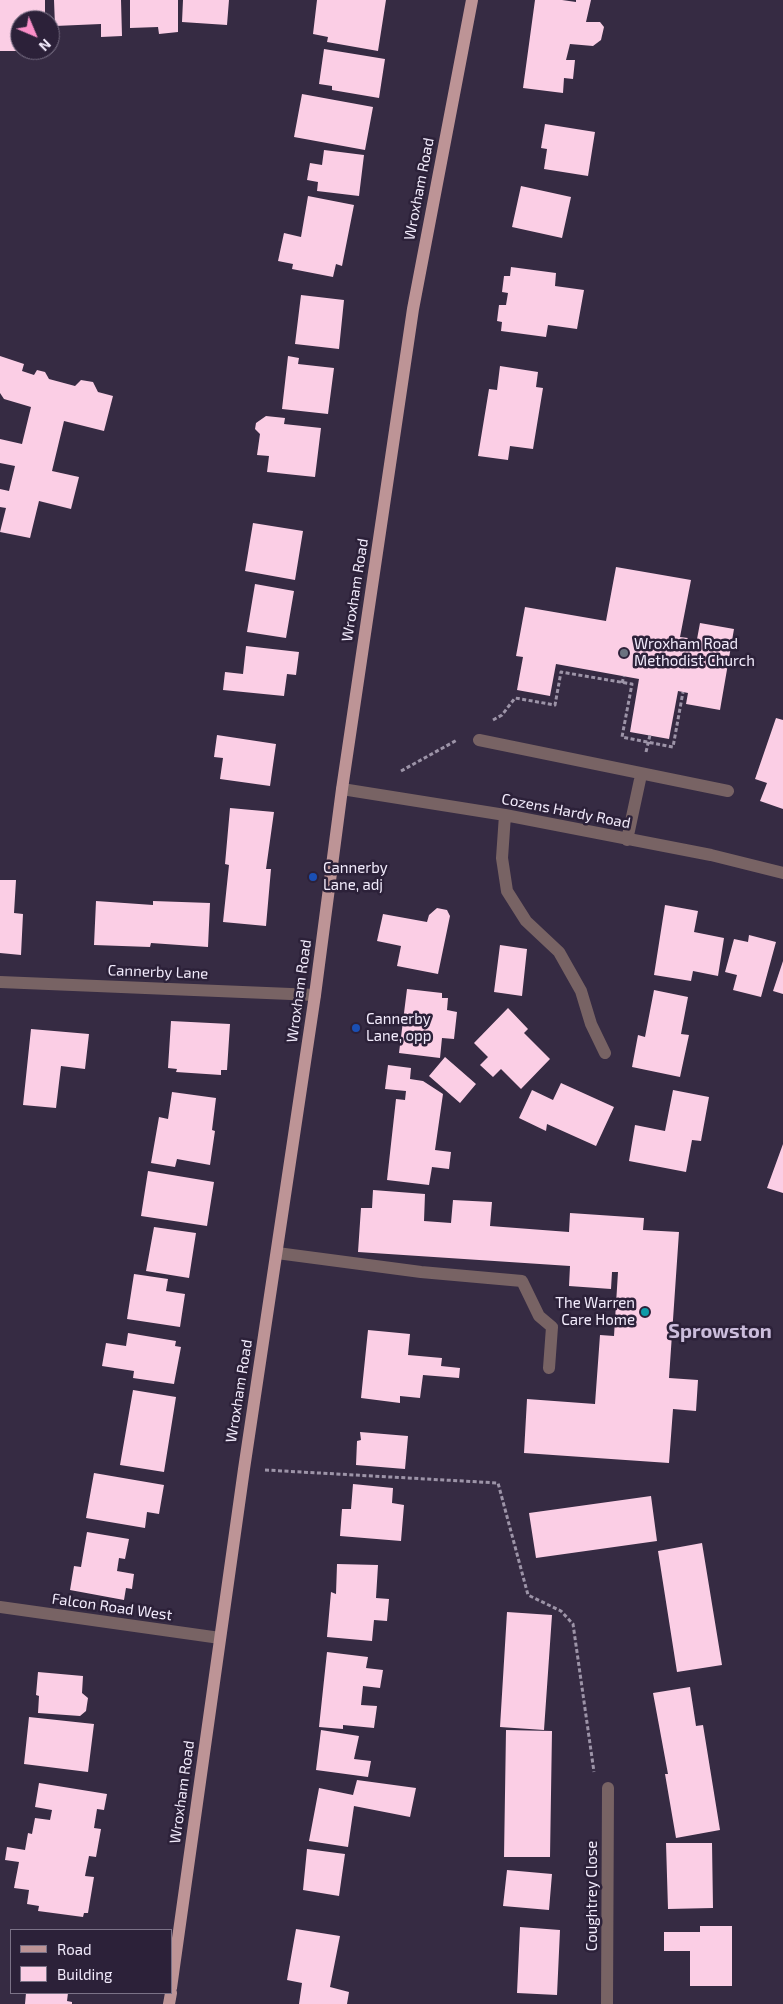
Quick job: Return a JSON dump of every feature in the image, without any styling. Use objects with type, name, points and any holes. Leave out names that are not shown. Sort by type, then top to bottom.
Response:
[{"type":"main road","name":"Wroxham Road","points":[[172,1981],[244,1469],[315,995],[342,789],[413,309],[472,0]]},
{"type":"street","points":[[480,740],[641,775],[728,791]]},
{"type":"street","points":[[627,840],[641,775]]},
{"type":"street","name":"Cozens Hardy Road","points":[[342,789],[505,816],[711,855],[783,873]]},
{"type":"street","points":[[505,816],[502,858],[506,891],[526,921],[559,952],[581,990],[591,1024],[605,1053]]},
{"type":"street","name":"Cannerby Lane","points":[[0,982],[315,995]]},
{"type":"street","points":[[277,1253],[421,1272],[522,1281],[539,1316],[552,1327],[549,1368]]},
{"type":"street","name":"Falcon Road West","points":[[0,1607],[220,1638]]},
{"type":"street","name":"Coughtrey Close","points":[[607,2004],[608,1788]]},
{"type":"path","points":[[487,723],[502,715],[515,698],[555,705],[561,672],[632,684],[622,738],[673,747],[683,692]]},
{"type":"path","points":[[622,682],[624,676]]},
{"type":"path","points":[[401,771],[458,739]]},
{"type":"path","points":[[244,1469],[498,1483],[528,1595],[561,1610],[573,1624],[595,1780]]},
{"type":"building","points":[[0,0],[45,0],[45,10],[10,10],[10,51],[0,51]]},
{"type":"building","points":[[54,0],[121,0],[122,36],[101,37],[101,24],[60,26],[60,10],[54,10]]},
{"type":"building","points":[[130,0],[178,0],[178,32],[159,34],[158,27],[130,28]]},
{"type":"building","points":[[183,0],[229,0],[227,25],[182,22]]},
{"type":"building","points":[[317,0],[386,0],[378,51],[327,42],[328,37],[313,34]]},
{"type":"building","points":[[535,0],[576,2],[576,0],[591,0],[586,22],[600,22],[604,27],[601,40],[593,46],[570,44],[566,60],[575,60],[573,79],[564,78],[563,93],[523,88]]},
{"type":"building","points":[[324,49],[385,59],[379,98],[332,90],[332,86],[319,84]]},
{"type":"building","points":[[302,94],[373,107],[365,150],[294,137]]},
{"type":"building","points":[[545,124],[595,132],[588,176],[544,169],[547,149],[541,148]]},
{"type":"building","points":[[324,150],[364,155],[359,196],[317,191],[318,182],[307,180],[310,163],[322,165]]},
{"type":"building","points":[[521,186],[571,197],[562,238],[512,227]]},
{"type":"building","points":[[308,196],[354,205],[342,266],[336,264],[333,277],[292,269],[293,264],[278,261],[284,233],[301,237]]},
{"type":"building","points":[[511,267],[556,273],[555,286],[584,290],[577,329],[548,325],[546,337],[501,331],[502,322],[497,321],[499,305],[506,305],[508,293],[502,292],[504,276],[510,276]]},
{"type":"building","points":[[301,295],[344,300],[339,349],[295,344]]},
{"type":"building","points":[[0,356],[24,364],[22,371],[34,375],[37,370],[45,372],[49,379],[75,386],[81,380],[93,382],[98,392],[113,396],[104,431],[64,421],[52,471],[79,477],[71,509],[39,501],[30,538],[0,532],[6,508],[0,507],[0,489],[9,491],[15,466],[0,463],[0,439],[22,444],[31,407],[4,399],[0,393]]},
{"type":"building","points":[[288,356],[299,358],[298,364],[334,368],[328,414],[282,409]]},
{"type":"building","points":[[500,366],[538,372],[536,387],[543,388],[533,449],[510,446],[508,460],[478,456],[489,389],[497,390]]},
{"type":"building","points":[[266,416],[285,418],[284,424],[321,428],[315,477],[267,472],[269,456],[257,455],[260,434],[255,429],[256,423]]},
{"type":"building","points":[[253,523],[303,531],[295,580],[245,571]]},
{"type":"building","name":"Wroxham Road Methodist Church","points":[[616,567],[691,580],[680,637],[688,638],[686,648],[695,650],[700,623],[734,629],[720,710],[686,704],[688,693],[678,691],[669,739],[630,732],[639,679],[556,664],[550,696],[517,690],[523,657],[516,656],[525,607],[606,621]]},
{"type":"building","points":[[255,584],[294,591],[286,638],[247,632]]},
{"type":"building","points":[[246,646],[299,652],[296,675],[287,674],[284,696],[223,690],[225,672],[243,674]]},
{"type":"building","points":[[776,718],[783,720],[783,809],[760,801],[767,783],[755,779]]},
{"type":"building","points":[[217,735],[276,744],[270,786],[220,779],[223,758],[214,757]]},
{"type":"building","points":[[230,808],[274,812],[266,869],[271,869],[266,926],[223,922],[229,865],[225,864]]},
{"type":"building","points":[[0,880],[16,880],[14,913],[23,914],[21,955],[0,953]]},
{"type":"building","points":[[96,901],[153,905],[153,901],[210,903],[208,947],[151,943],[150,947],[94,945]]},
{"type":"building","points":[[665,905],[698,911],[694,932],[724,938],[718,976],[693,971],[691,981],[654,975]]},
{"type":"building","points":[[437,908],[447,910],[450,916],[438,974],[397,966],[401,946],[377,941],[383,914],[427,922],[429,915]]},
{"type":"building","points":[[749,935],[776,942],[761,997],[733,990],[737,975],[725,972],[734,939],[748,942]]},
{"type":"building","points":[[500,945],[527,949],[522,996],[494,992]]},
{"type":"building","points":[[783,961],[783,994],[773,991]]},
{"type":"building","points":[[407,989],[442,993],[442,998],[448,998],[447,1010],[457,1012],[454,1039],[442,1038],[440,1058],[399,1053]]},
{"type":"building","points":[[654,990],[688,997],[681,1034],[689,1035],[680,1077],[632,1067],[638,1035],[645,1037]]},
{"type":"building","points":[[508,1008],[528,1029],[524,1033],[550,1059],[521,1089],[501,1069],[493,1077],[480,1065],[488,1057],[474,1043]]},
{"type":"building","points":[[171,1021],[230,1024],[227,1070],[221,1070],[221,1075],[176,1072],[177,1069],[168,1068]]},
{"type":"building","points":[[31,1029],[89,1034],[85,1069],[61,1066],[56,1108],[23,1105]]},
{"type":"building","points":[[445,1057],[476,1084],[460,1103],[429,1076]]},
{"type":"building","points":[[388,1065],[411,1068],[410,1079],[423,1081],[443,1094],[435,1150],[451,1152],[449,1169],[432,1167],[429,1185],[387,1180],[396,1099],[405,1100],[406,1091],[385,1089]]},
{"type":"building","points":[[561,1083],[614,1107],[596,1146],[547,1124],[546,1131],[519,1118],[532,1090],[553,1100]]},
{"type":"building","points":[[673,1090],[709,1097],[701,1141],[692,1140],[686,1172],[629,1161],[635,1125],[665,1131]]},
{"type":"building","points":[[172,1092],[216,1098],[212,1130],[215,1131],[210,1165],[177,1159],[175,1167],[151,1163],[159,1117],[168,1119]]},
{"type":"building","points":[[783,1144],[783,1193],[767,1188]]},
{"type":"building","points":[[148,1171],[214,1182],[207,1226],[141,1216]]},
{"type":"building","name":"The Warren Care Home","points":[[373,1190],[425,1194],[424,1221],[451,1223],[453,1200],[492,1202],[490,1226],[569,1232],[570,1213],[644,1218],[643,1230],[679,1232],[669,1378],[698,1380],[696,1411],[673,1409],[669,1463],[524,1453],[527,1399],[595,1404],[600,1335],[614,1336],[618,1272],[612,1272],[611,1289],[569,1286],[570,1266],[358,1252],[361,1208],[372,1208]]},
{"type":"building","points":[[154,1227],[196,1233],[189,1278],[146,1271]]},
{"type":"building","points":[[134,1274],[168,1279],[166,1291],[185,1294],[180,1327],[127,1319]]},
{"type":"building","points":[[368,1330],[410,1334],[408,1355],[442,1358],[441,1366],[460,1368],[459,1378],[423,1375],[420,1398],[400,1396],[400,1403],[361,1398]]},
{"type":"building","points":[[128,1333],[176,1341],[175,1346],[181,1347],[174,1384],[133,1378],[134,1371],[102,1366],[106,1343],[126,1346]]},
{"type":"building","points":[[133,1390],[176,1397],[164,1472],[120,1465]]},
{"type":"building","points":[[360,1432],[408,1436],[405,1469],[356,1465],[357,1441],[361,1440]]},
{"type":"building","points":[[94,1473],[164,1485],[159,1514],[147,1512],[145,1528],[86,1518]]},
{"type":"building","points":[[353,1484],[393,1488],[392,1503],[404,1505],[401,1541],[340,1536],[342,1509],[351,1509]]},
{"type":"building","points":[[651,1496],[657,1541],[536,1558],[529,1513]]},
{"type":"building","points":[[87,1532],[129,1539],[125,1559],[119,1558],[117,1571],[134,1574],[132,1589],[126,1588],[124,1600],[70,1590],[74,1566],[81,1567]]},
{"type":"building","points":[[702,1543],[722,1665],[677,1672],[658,1551]]},
{"type":"building","points":[[337,1564],[378,1565],[376,1598],[389,1599],[387,1621],[374,1620],[372,1641],[327,1637],[331,1592],[336,1594]]},
{"type":"building","points":[[507,1612],[552,1615],[544,1730],[500,1727]]},
{"type":"building","points":[[327,1652],[368,1657],[366,1668],[383,1670],[380,1688],[363,1686],[361,1705],[377,1706],[374,1728],[343,1725],[343,1729],[319,1727]]},
{"type":"building","points":[[38,1672],[83,1676],[82,1693],[88,1698],[86,1711],[80,1716],[38,1713],[39,1696],[36,1695]]},
{"type":"building","points":[[690,1687],[696,1726],[703,1725],[720,1830],[676,1838],[665,1774],[668,1774],[653,1693]]},
{"type":"building","points":[[29,1717],[94,1724],[88,1772],[24,1764]]},
{"type":"building","points":[[321,1730],[359,1736],[354,1759],[371,1761],[368,1777],[316,1770]]},
{"type":"building","points":[[506,1730],[552,1731],[550,1857],[504,1857]]},
{"type":"building","points":[[357,1780],[416,1788],[410,1817],[354,1806],[348,1847],[309,1841],[319,1788],[353,1795]]},
{"type":"building","points":[[39,1783],[107,1794],[104,1810],[97,1809],[94,1828],[101,1829],[96,1857],[89,1856],[85,1876],[94,1877],[88,1913],[84,1913],[83,1917],[38,1911],[39,1906],[27,1904],[29,1890],[14,1888],[19,1862],[5,1860],[7,1847],[25,1850],[28,1833],[32,1834],[35,1818],[50,1820],[52,1810],[35,1807]]},
{"type":"building","points":[[666,1843],[712,1843],[713,1908],[668,1909]]},
{"type":"building","points":[[307,1849],[345,1854],[339,1896],[303,1890]]},
{"type":"building","points":[[507,1870],[552,1874],[549,1910],[503,1906]]},
{"type":"building","points":[[700,1926],[732,1926],[732,1986],[690,1986],[690,1951],[664,1951],[664,1932],[700,1932]]},
{"type":"building","points":[[520,1927],[560,1930],[557,1995],[517,1993]]},
{"type":"building","points":[[296,1929],[340,1936],[330,1987],[349,1992],[347,2004],[299,2004],[302,1983],[287,1980]]},
{"type":"building","points":[[26,1994],[68,1994],[67,2001],[72,2002],[72,2004],[25,2004]]},
{"type":"place","name":"Wroxham Road Methodist Church","points":[[624,653]]},
{"type":"place","name":"Cannerby Lane, adj","points":[[313,877]]},
{"type":"place","name":"Cannerby Lane, opp","points":[[356,1028]]},
{"type":"place","name":"The Warren Care Home","points":[[645,1312]]},
{"type":"district","name":"Sprowston","points":[[720,1331]]}]
